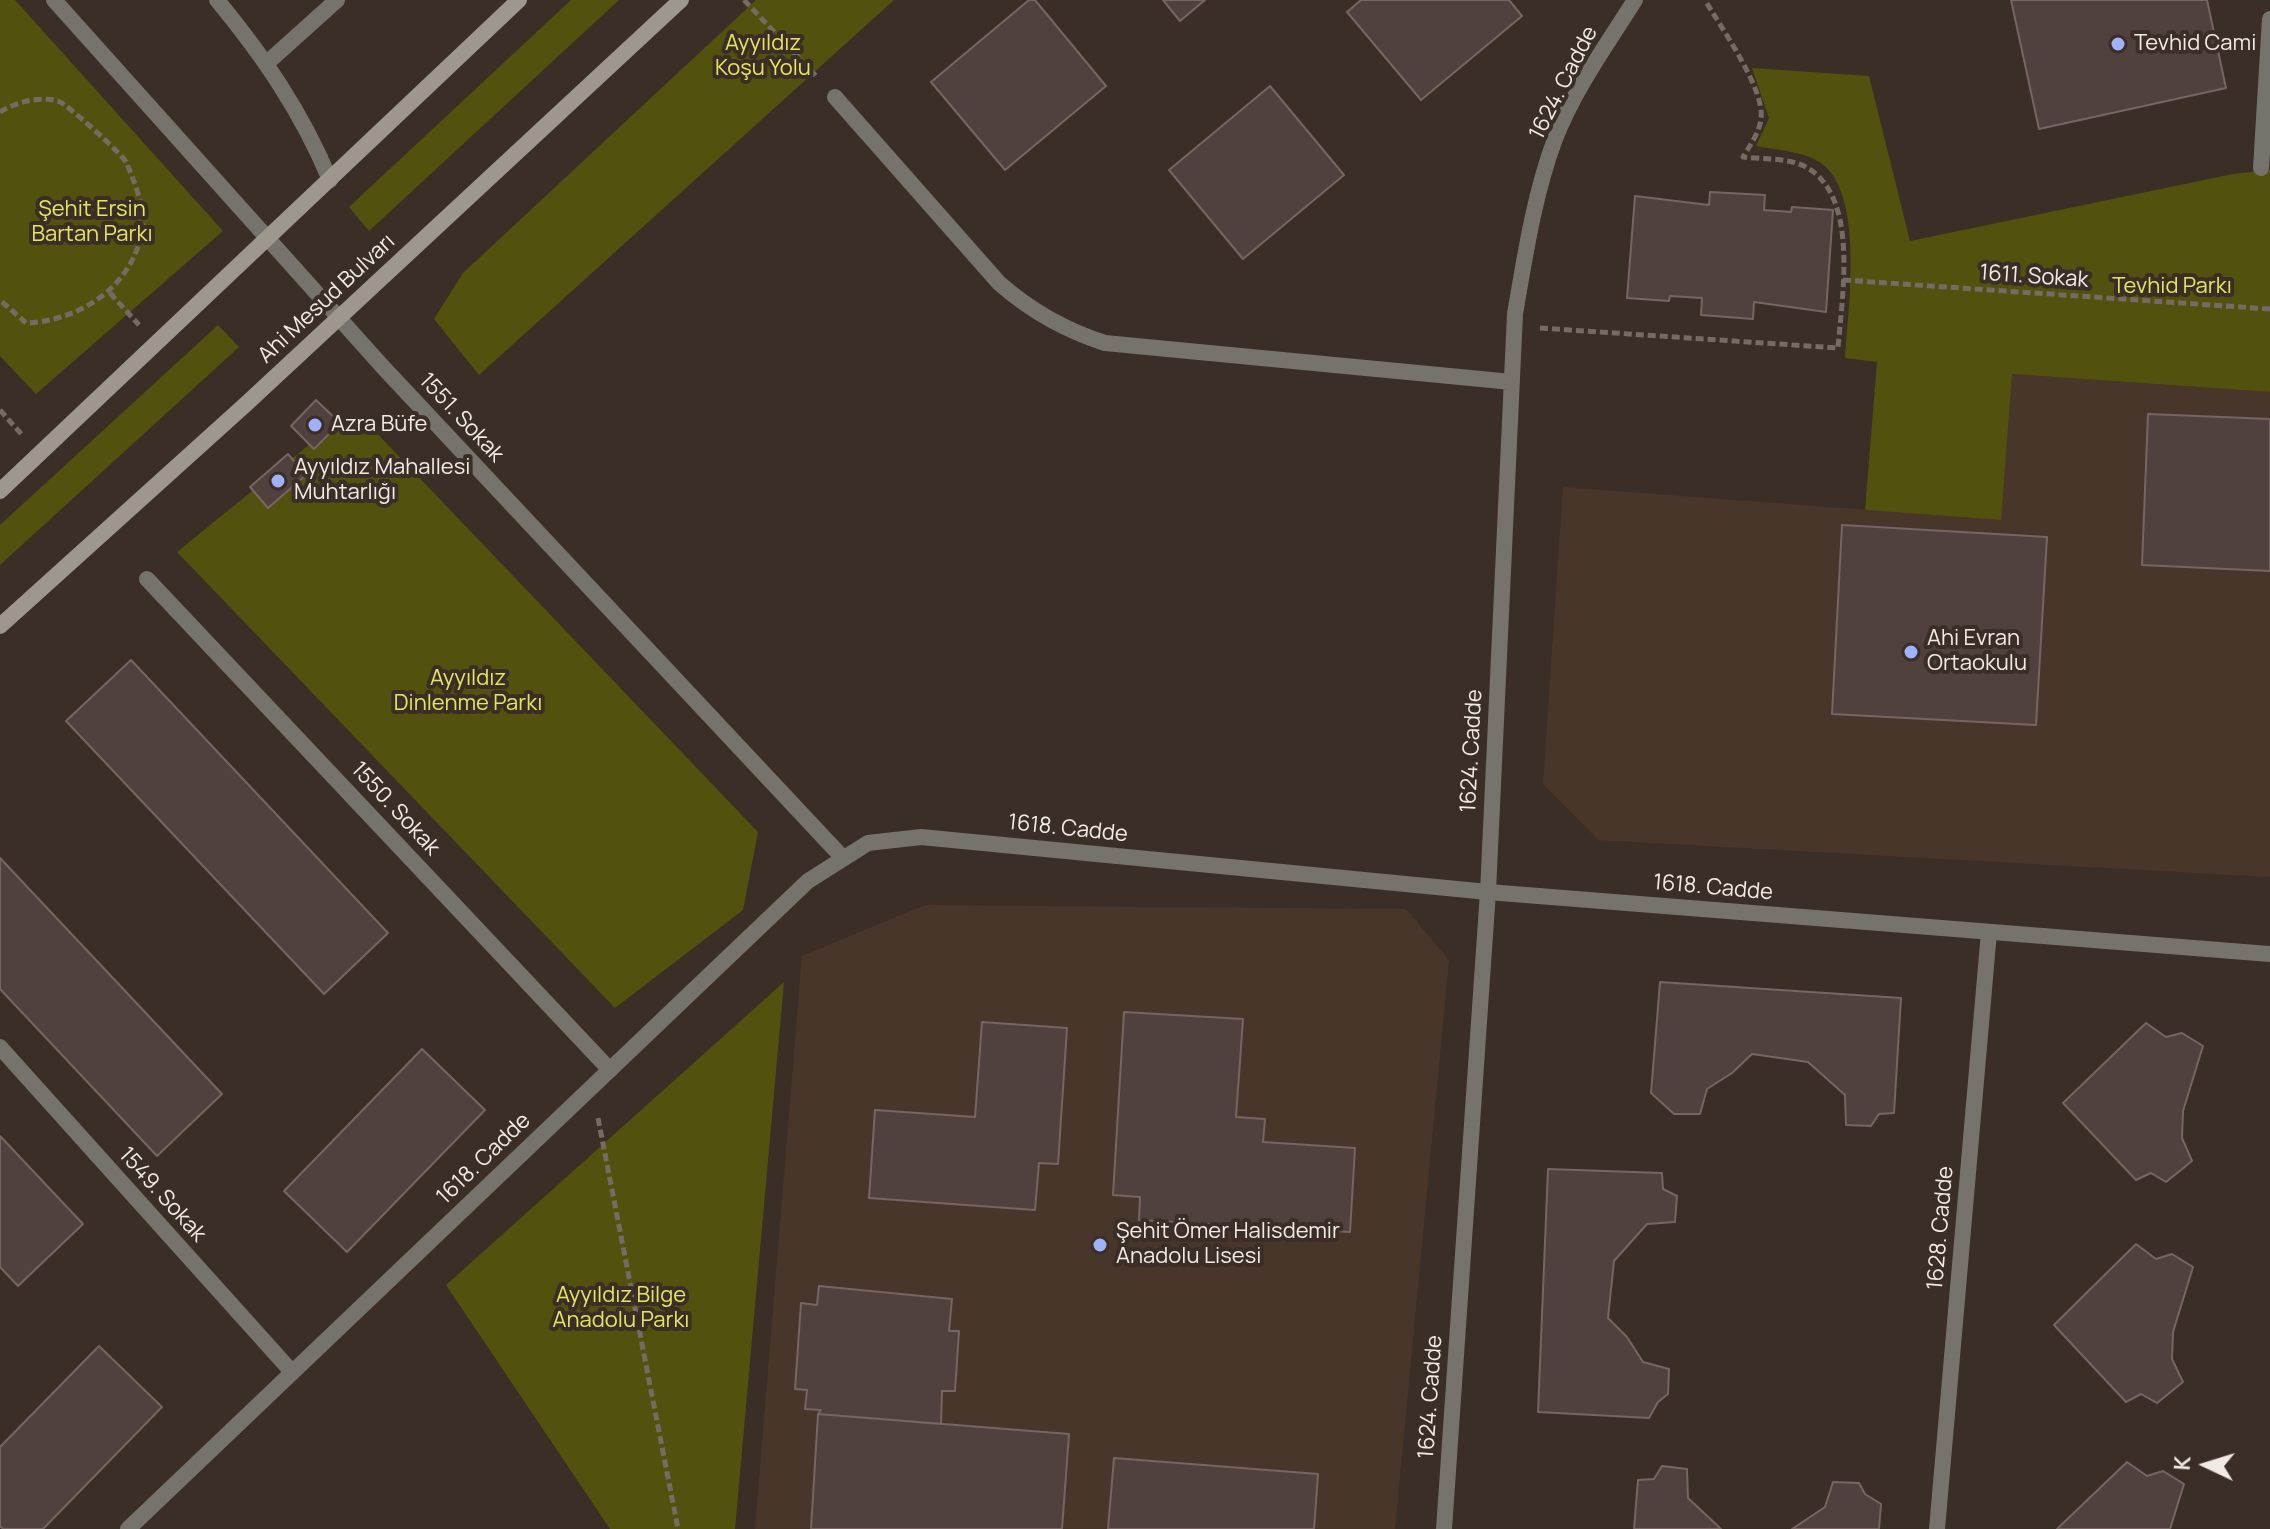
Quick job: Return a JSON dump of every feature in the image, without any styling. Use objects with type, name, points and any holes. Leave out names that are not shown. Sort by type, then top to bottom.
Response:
[{"type":"main road","points":[[0,491],[519,0]]},
{"type":"main road","name":"Ahi Mesud Bulvarı","points":[[0,626],[681,0]]},
{"type":"street","name":"1551. Sokak","points":[[54,0],[338,318],[843,858]]},
{"type":"street","points":[[217,0],[268,62],[304,121],[330,180]]},
{"type":"street","points":[[268,62],[337,0]]},
{"type":"street","name":"1624. Cadde","points":[[1444,1529],[1488,892],[1515,327],[1529,234],[1555,139],[1598,58],[1635,0]]},
{"type":"street","points":[[2261,168],[2270,19]]},
{"type":"street","points":[[835,97],[999,283],[1022,303],[1075,333],[1105,343],[1512,382]]},
{"type":"street","name":"1550. Sokak","points":[[147,579],[610,1070]]},
{"type":"street","name":"1618. Cadde","points":[[128,1529],[808,881],[868,843],[921,837],[1488,892],[2270,954]]},
{"type":"street","name":"1628. Cadde","points":[[1937,1529],[1989,932]]},
{"type":"street","name":"1549. Sokak","points":[[0,1047],[292,1372]]},
{"type":"path","points":[[744,0],[835,97]]},
{"type":"path","points":[[1515,327],[1838,348],[1843,280],[1841,217],[1824,180],[1802,164],[1743,157],[1758,132],[1762,115],[1757,93],[1705,0]]},
{"type":"path","points":[[0,112],[32,100],[61,102],[125,160],[143,219],[133,258],[110,293],[87,307],[45,322],[26,323],[0,300]]},
{"type":"path","name":"1611. Sokak","points":[[1843,280],[2270,309]]},
{"type":"path","points":[[110,293],[156,344]]},
{"type":"path","points":[[592,1087],[678,1529]]},
{"type":"shaded area","name":"Ahi Evran Ortaokulu","points":[[2011,374],[2270,392],[2270,877],[1598,840],[1543,784],[1563,487],[2000,520]]},
{"type":"shaded area","name":"Şehit Ömer Halisdemir Anadolu Lisesi","points":[[925,905],[1406,909],[1449,960],[1395,1529],[755,1529],[802,956]]},
{"type":"green space","name":"Şehit Ersin Bartan Parkı","points":[[0,0],[15,0],[223,231],[36,394],[0,356]]},
{"type":"green space","points":[[571,0],[619,0],[369,231],[349,207]]},
{"type":"green space","name":"Ayyıldız Koşu Yolu","points":[[756,0],[894,0],[479,375],[434,319],[463,273]]},
{"type":"green space","name":"Tevhid Parkı","points":[[1752,68],[1869,76],[1910,241],[2233,174],[2270,170],[2270,392],[2012,374],[2001,520],[1865,510],[1877,362],[1845,358],[1851,254],[1844,200],[1835,178],[1821,163],[1798,153],[1756,146],[1769,118]]},
{"type":"green space","points":[[218,325],[239,347],[0,565],[0,525]]},
{"type":"green space","name":"Ayyıldız Dinlenme Parkı","points":[[367,423],[758,832],[743,910],[615,1008],[177,552],[332,426]]},
{"type":"green space","name":"Ayyıldız Bilge Anadolu Parkı","points":[[784,982],[735,1529],[610,1529],[446,1285]]},
{"type":"building","points":[[1029,0],[1035,0],[1106,86],[1005,170],[931,82]]},
{"type":"building","points":[[1163,0],[1205,0],[1180,21]]},
{"type":"building","points":[[1361,0],[1509,0],[1522,16],[1421,100],[1347,12]]},
{"type":"building","name":"Tevhid Cami","points":[[2011,0],[2207,0],[2226,88],[2039,129]]},
{"type":"building","points":[[1270,86],[1344,175],[1243,259],[1169,170]]},
{"type":"building","points":[[1710,192],[1765,195],[1764,210],[1791,212],[1792,207],[1833,210],[1826,312],[1754,302],[1753,319],[1701,315],[1702,298],[1670,296],[1669,301],[1627,298],[1635,196],[1709,205]]},
{"type":"building","name":"Azra Büfe","points":[[316,400],[340,423],[314,449],[291,426]]},
{"type":"building","points":[[2148,414],[2270,419],[2270,571],[2142,565]]},
{"type":"building","name":"Ayyıldız Mahallesi Muhtarlığı","points":[[288,454],[306,475],[268,508],[250,487]]},
{"type":"building","points":[[1842,525],[2047,537],[2036,725],[1832,714]]},
{"type":"building","points":[[131,660],[388,933],[324,994],[66,721]]},
{"type":"building","points":[[0,858],[222,1094],[157,1156],[0,989]]},
{"type":"building","points":[[1660,982],[1901,998],[1894,1113],[1879,1114],[1871,1126],[1846,1125],[1845,1095],[1808,1062],[1752,1054],[1732,1073],[1707,1089],[1700,1114],[1674,1114],[1651,1093]]},
{"type":"building","points":[[1124,1012],[1243,1019],[1236,1117],[1265,1119],[1263,1142],[1355,1148],[1350,1232],[1139,1220],[1140,1197],[1113,1195]]},
{"type":"building","points":[[982,1022],[1067,1028],[1058,1164],[1039,1163],[1035,1210],[869,1198],[875,1110],[975,1117]]},
{"type":"building","points":[[2146,1023],[2166,1037],[2182,1033],[2203,1046],[2183,1111],[2182,1138],[2192,1161],[2166,1182],[2151,1173],[2136,1180],[2063,1103]]},
{"type":"building","points":[[422,1049],[485,1110],[347,1252],[284,1191]]},
{"type":"building","points":[[0,1136],[83,1224],[18,1286],[0,1267]]},
{"type":"building","points":[[1548,1169],[1662,1173],[1663,1189],[1677,1196],[1675,1222],[1647,1224],[1614,1261],[1608,1318],[1627,1337],[1643,1362],[1669,1369],[1668,1394],[1658,1402],[1649,1418],[1538,1412]]},
{"type":"building","points":[[2136,1244],[2156,1259],[2172,1254],[2193,1267],[2173,1332],[2172,1359],[2183,1382],[2157,1403],[2141,1394],[2126,1402],[2054,1325]]},
{"type":"building","points":[[819,1286],[952,1299],[949,1331],[959,1331],[955,1391],[942,1391],[941,1424],[818,1414],[821,1410],[805,1409],[807,1390],[795,1389],[801,1303],[817,1305]]},
{"type":"building","points":[[99,1346],[162,1407],[43,1529],[3,1529],[0,1526],[0,1447]]},
{"type":"building","points":[[818,1414],[1069,1434],[1062,1529],[811,1529]]},
{"type":"building","points":[[1114,1458],[1318,1474],[1314,1529],[1108,1529]]},
{"type":"building","points":[[2127,1462],[2147,1476],[2163,1471],[2184,1484],[2170,1529],[2057,1529]]},
{"type":"building","points":[[1662,1466],[1687,1469],[1688,1498],[1721,1529],[1634,1529],[1638,1480],[1654,1479]]},
{"type":"building","points":[[1833,1482],[1859,1483],[1865,1494],[1881,1504],[1879,1529],[1792,1529],[1825,1507]]},
{"type":"place","name":"Tevhid Cami","points":[[2118,44]]},
{"type":"place","name":"Azra Büfe","points":[[315,425]]},
{"type":"place","name":"Ayyıldız Mahallesi Muhtarlığı","points":[[278,481]]},
{"type":"place","name":"Ahi Evran Ortaokulu","points":[[1911,652]]},
{"type":"place","name":"Şehit Ömer Halisdemir Anadolu Lisesi","points":[[1100,1245]]}]
